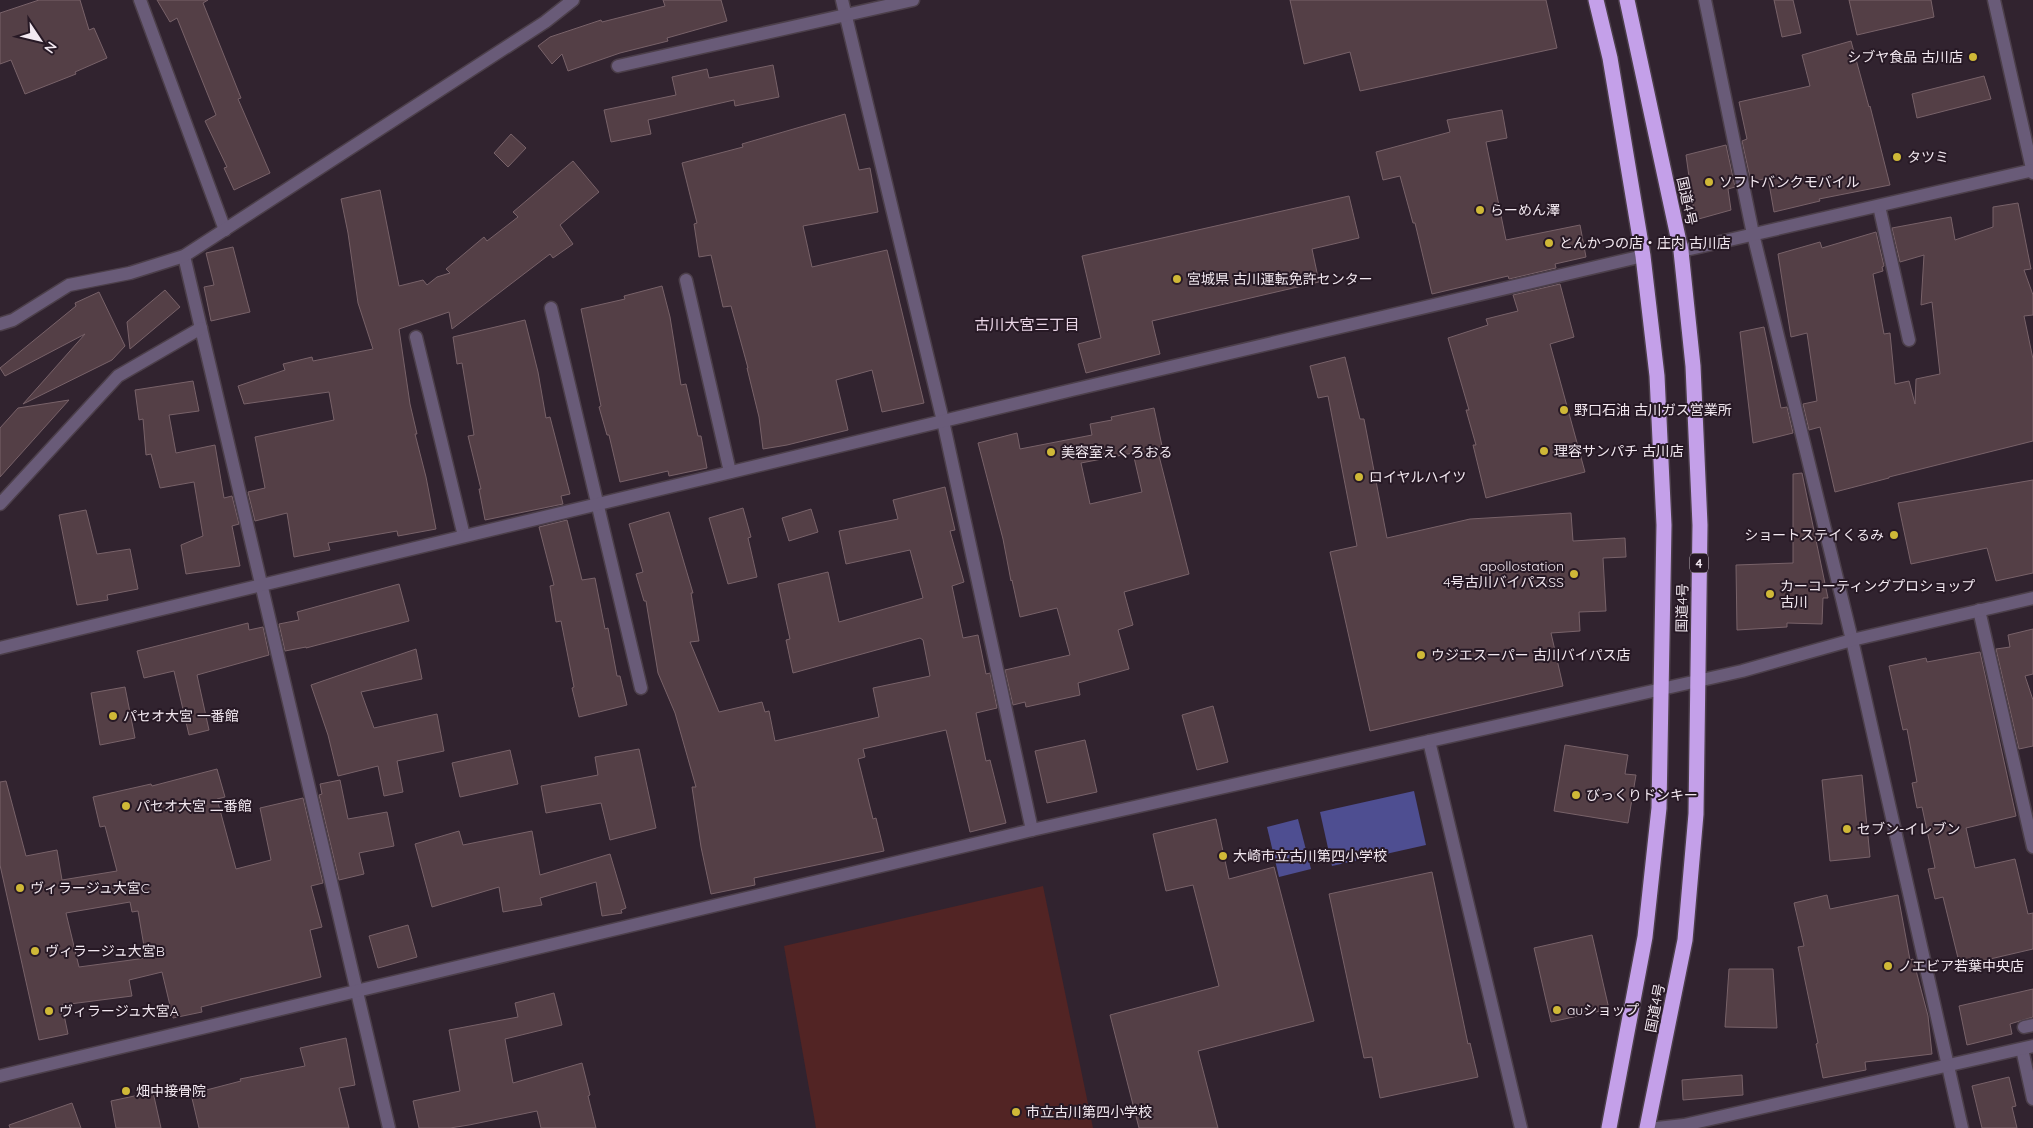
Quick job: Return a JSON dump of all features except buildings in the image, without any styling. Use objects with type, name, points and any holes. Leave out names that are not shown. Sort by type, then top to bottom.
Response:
[{"type":"highway","name":"国道4号","points":[[1596,0],[1610,58],[1643,256],[1656,376],[1664,525],[1659,808],[1645,937],[1609,1128]]},
{"type":"highway","name":"国道4号","points":[[1628,0],[1681,251],[1693,366],[1698,495],[1696,814],[1685,940],[1647,1128]]},
{"type":"street","points":[[140,0],[224,230]]},
{"type":"street","points":[[0,324],[13,320],[69,285],[130,273],[184,256],[545,22],[574,0]]},
{"type":"street","points":[[842,0],[943,421],[1032,830]]},
{"type":"street","points":[[618,66],[913,0]]},
{"type":"street","points":[[1705,0],[1754,234],[1852,640],[1962,1128]]},
{"type":"street","points":[[1681,251],[2033,171],[1994,0]]},
{"type":"street","points":[[1879,206],[1909,340]]},
{"type":"street","points":[[184,256],[389,1128]]},
{"type":"street","points":[[0,648],[943,421],[1643,256]]},
{"type":"street","points":[[686,280],[730,472]]},
{"type":"street","points":[[550,308],[641,688]]},
{"type":"street","points":[[0,504],[118,376],[201,328]]},
{"type":"street","points":[[416,337],[464,536]]},
{"type":"street","points":[[0,1076],[1032,830],[1742,671],[1852,640],[2033,598]]},
{"type":"street","points":[[1979,610],[2030,825],[2033,847]]},
{"type":"street","points":[[1429,741],[1521,1128]]},
{"type":"street","points":[[1657,1128],[1684,1125],[2028,1047],[2033,1100]]},
{"type":"shaded area","points":[[1414,791],[1426,845],[1332,866],[1320,812]]},
{"type":"shaded area","points":[[1298,819],[1311,869],[1279,877],[1267,827]]},
{"type":"shaded area","points":[[1043,886],[1093,1128],[816,1128],[784,946]]},
{"type":"place","name":"シブヤ食品 古川店","points":[[1973,57]]},
{"type":"place","name":"タツミ","points":[[1897,157]]},
{"type":"place","name":"ソフトバンクモバイル","points":[[1709,182]]},
{"type":"place","name":"らーめん澤","points":[[1480,210]]},
{"type":"place","name":"とんかつの店・庄内 古川店","points":[[1549,243]]},
{"type":"place","name":"宮城県 古川運転免許センター","points":[[1177,279]]},
{"type":"place","name":"野口石油 古川ガス営業所","points":[[1564,410]]},
{"type":"place","name":"理容サンパチ 古川店","points":[[1544,451]]},
{"type":"place","name":"美容室えくろおる","points":[[1051,452]]},
{"type":"place","name":"ロイヤルハイツ","points":[[1359,477]]},
{"type":"place","name":"ショートステイくるみ","points":[[1894,535]]},
{"type":"place","name":"apollostation 4号古川バイパスSS","points":[[1574,574]]},
{"type":"place","name":"カーコーティングプロショップ 古川","points":[[1770,594]]},
{"type":"place","name":"ウジエスーパー 古川バイパス店","points":[[1421,655]]},
{"type":"place","name":"パセオ大宮 一番館","points":[[113,716]]},
{"type":"place","name":"びっくりドンキー","points":[[1576,795]]},
{"type":"place","name":"パセオ大宮 二番館","points":[[126,806]]},
{"type":"place","name":"セブン-イレブン","points":[[1847,829]]},
{"type":"place","name":"大崎市立古川第四小学校","points":[[1223,856]]},
{"type":"place","name":"ヴィラージュ大宮C","points":[[20,888]]},
{"type":"place","name":"ヴィラージュ大宮B","points":[[35,951]]},
{"type":"place","name":"ノエビア若葉中央店","points":[[1888,966]]},
{"type":"place","name":"auショップ","points":[[1557,1010]]},
{"type":"place","name":"ヴィラージュ大宮A","points":[[49,1011]]},
{"type":"place","name":"畑中接骨院","points":[[126,1091]]},
{"type":"place","name":"市立古川第四小学校","points":[[1016,1112]]},
{"type":"district","name":"古川大宮三丁目","points":[[1027,324]]}]
